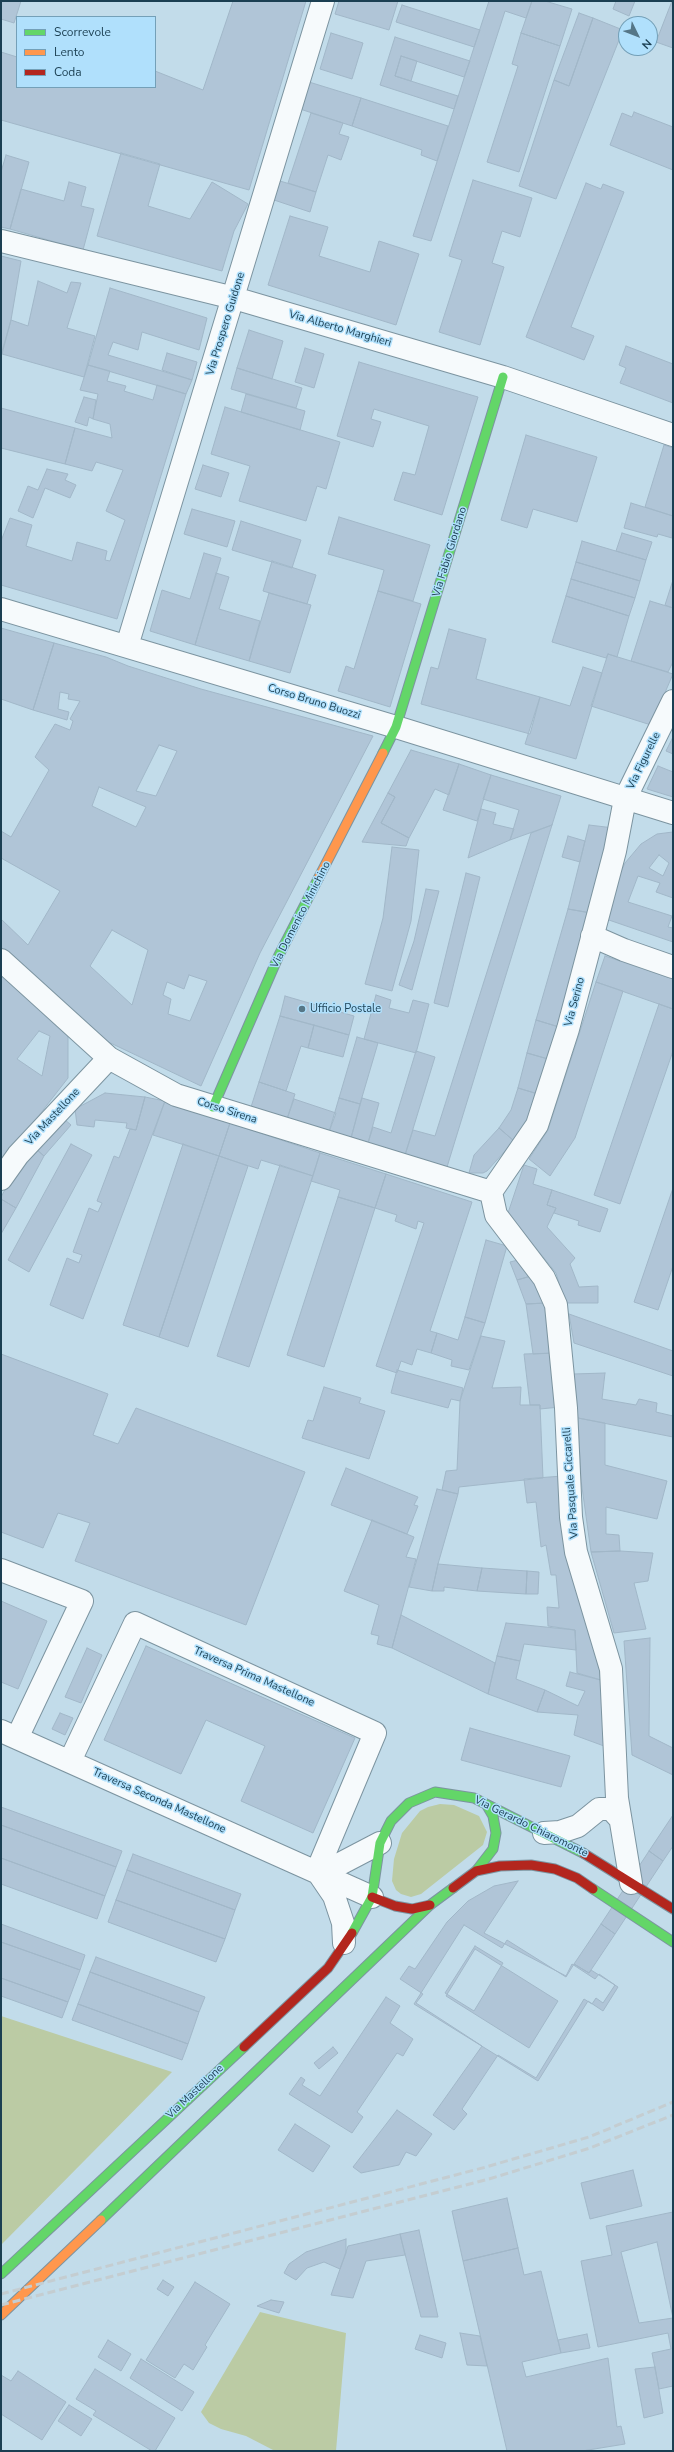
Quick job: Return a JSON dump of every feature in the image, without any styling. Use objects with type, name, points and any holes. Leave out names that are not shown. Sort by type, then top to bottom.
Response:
[{"type":"street","name":"Via Prospero Guidone","points":[[127,646],[323,1]]},
{"type":"street","name":"Via Alberto Marghieri","points":[[1,241],[234,298],[503,377],[673,435]]},
{"type":"street","name":"Via Fabio Giordano","points":[[396,727],[503,377]]},
{"type":"street","name":"Corso Bruno Buozzi","points":[[1,609],[396,727],[673,813]]},
{"type":"street","name":"Via Figurelle","points":[[625,799],[673,701]]},
{"type":"street","name":"Via Domenico Minichino","points":[[214,1107],[279,955],[396,727]]},
{"type":"street","name":"Via Serino","points":[[491,1192],[536,1125],[568,1029],[615,851],[625,799]]},
{"type":"street","points":[[592,936],[673,967]]},
{"type":"street","name":"Corso Sirena","points":[[1,960],[109,1058],[176,1095],[491,1192]]},
{"type":"street","name":"Via Mastellone","points":[[1,1179],[18,1155],[109,1058]]},
{"type":"street","name":"Via Pasquale Ciccarelli","points":[[491,1192],[496,1215],[544,1278],[556,1305],[567,1415],[571,1517],[576,1552],[611,1669],[620,1819],[631,1883]]},
{"type":"street","points":[[1,1570],[82,1601],[9,1735]]},
{"type":"street","name":"Traversa Prima Mastellone","points":[[70,1761],[135,1623],[375,1733],[317,1871]]},
{"type":"street","name":"Traversa Seconda Mastellone","points":[[9,1735],[317,1871],[372,1897]]},
{"type":"street","name":"Via Gerardo Chiaromonte","points":[[372,1897],[380,1843],[391,1821],[409,1803],[435,1792],[474,1798],[591,1857],[673,1909]]},
{"type":"street","points":[[1,2315],[430,1905],[476,1871],[493,1849],[496,1833],[494,1816],[486,1804]]},
{"type":"street","points":[[544,1833],[560,1832],[578,1826],[599,1809],[611,1809],[620,1819]]},
{"type":"street","points":[[344,1943],[343,1923],[336,1902],[317,1871],[336,1866],[380,1843]]},
{"type":"street","points":[[476,1871],[500,1866],[531,1865],[555,1869],[577,1878],[673,1942]]},
{"type":"street","points":[[372,1897],[395,1906],[412,1909],[430,1905]]},
{"type":"street","name":"Via Mastellone","points":[[1,2274],[328,1968],[360,1922],[372,1897]]},
{"type":"green space","points":[[440,1804],[454,1805],[479,1816],[487,1832],[483,1845],[421,1894],[411,1897],[401,1894],[396,1890],[392,1881],[394,1859],[402,1833],[420,1811]]},
{"type":"green space","points":[[1,2016],[172,2072],[1,2245]]},
{"type":"green space","points":[[260,2312],[346,2333],[336,2451],[275,2451],[246,2436],[221,2429],[209,2423],[201,2412]]},
{"type":"building","points":[[1,1],[21,1],[14,23],[1,19]]},
{"type":"building","points":[[233,1],[306,1],[249,190],[1,120],[1,52],[16,57],[16,88],[156,88],[156,71],[203,90]]},
{"type":"building","points":[[339,1],[398,1],[389,30],[335,14]]},
{"type":"building","points":[[489,1],[532,1],[526,18],[505,11],[431,241],[413,236]]},
{"type":"building","points":[[532,1],[545,1],[572,9],[560,46],[521,33]]},
{"type":"building","points":[[616,1],[635,1],[629,16],[613,9]]},
{"type":"building","points":[[673,1],[673,48],[658,43],[658,37]]},
{"type":"building","points":[[402,5],[480,30],[474,47],[396,22]]},
{"type":"building","points":[[579,13],[593,18],[569,86],[554,80]]},
{"type":"building","points":[[593,18],[618,28],[618,43],[556,199],[519,186],[554,80],[569,86]]},
{"type":"building","points":[[331,33],[363,43],[352,79],[320,69]]},
{"type":"building","points":[[521,33],[560,46],[519,172],[487,162],[518,66],[512,64]]},
{"type":"building","points":[[395,37],[470,61],[464,77],[401,56],[395,76],[458,96],[454,109],[380,85]]},
{"type":"building","points":[[401,56],[417,61],[411,81],[395,76]]},
{"type":"building","points":[[309,82],[361,98],[352,126],[300,109]]},
{"type":"building","points":[[361,98],[448,126],[437,161],[421,155],[422,150],[352,126]]},
{"type":"building","points":[[634,112],[673,127],[673,170],[610,145],[622,113],[632,117]]},
{"type":"building","points":[[311,113],[343,123],[339,134],[349,137],[341,160],[328,155],[316,192],[288,183]]},
{"type":"building","points":[[121,153],[160,164],[148,206],[190,219],[212,182],[248,204],[234,231],[222,271],[97,236]]},
{"type":"building","points":[[6,155],[29,162],[10,229],[1,227],[1,172]]},
{"type":"building","points":[[473,180],[532,198],[520,237],[502,231],[492,263],[504,267],[480,345],[439,332],[462,260],[449,256]]},
{"type":"building","points":[[280,181],[316,192],[310,212],[274,200]]},
{"type":"building","points":[[69,182],[86,187],[81,206],[94,209],[83,250],[10,229],[21,189],[64,201]]},
{"type":"building","points":[[586,183],[601,189],[603,184],[624,192],[571,327],[594,336],[584,360],[526,337]]},
{"type":"building","points":[[290,216],[328,227],[319,256],[370,272],[379,241],[419,254],[396,325],[268,285]]},
{"type":"building","points":[[1,256],[21,261],[11,320],[1,355]]},
{"type":"building","points":[[38,281],[67,293],[71,282],[81,283],[67,328],[95,336],[84,377],[2,354],[11,320],[28,326]]},
{"type":"building","points":[[110,288],[207,318],[199,350],[142,332],[138,350],[113,342],[108,355],[192,380],[186,394],[88,365]]},
{"type":"building","points":[[249,330],[283,341],[272,379],[237,368]]},
{"type":"building","points":[[626,346],[673,364],[673,403],[620,383],[626,368],[619,365]]},
{"type":"building","points":[[305,348],[324,354],[314,388],[295,382]]},
{"type":"building","points":[[167,353],[197,362],[192,380],[162,370]]},
{"type":"building","points":[[359,362],[478,397],[442,515],[394,500],[403,472],[415,475],[429,426],[374,409],[371,419],[381,422],[373,447],[337,436]]},
{"type":"building","points":[[88,365],[110,371],[107,381],[126,386],[124,391],[153,400],[157,385],[186,394],[117,619],[1,585],[1,541],[10,518],[32,525],[26,546],[72,561],[77,542],[107,551],[105,560],[110,561],[125,520],[106,511],[123,470],[96,462],[92,471],[65,464],[75,428],[112,438],[110,424],[93,419],[98,394],[80,390]]},
{"type":"building","points":[[237,368],[302,388],[296,408],[231,389]]},
{"type":"building","points":[[246,394],[305,411],[300,430],[241,412]]},
{"type":"building","points":[[84,397],[96,400],[93,419],[89,417],[87,426],[75,422]]},
{"type":"building","points":[[225,407],[340,442],[326,489],[317,486],[306,521],[239,501],[250,466],[211,454]]},
{"type":"building","points":[[1,408],[75,428],[65,464],[1,448]]},
{"type":"building","points":[[526,435],[597,457],[577,522],[533,509],[527,528],[501,520]]},
{"type":"building","points":[[664,445],[673,448],[673,516],[645,507]]},
{"type":"building","points":[[203,465],[229,473],[221,497],[195,489]]},
{"type":"building","points":[[47,469],[68,474],[65,480],[76,485],[70,498],[45,488],[33,518],[18,511],[28,486],[38,490]]},
{"type":"building","points":[[631,503],[673,516],[672,538],[658,534],[657,537],[624,528]]},
{"type":"building","points":[[192,509],[235,521],[227,547],[184,534]]},
{"type":"building","points":[[339,517],[430,545],[413,601],[378,591],[384,570],[328,554]]},
{"type":"building","points":[[241,521],[301,540],[292,568],[232,550]]},
{"type":"building","points":[[622,533],[652,542],[646,560],[616,551]]},
{"type":"building","points":[[582,541],[646,560],[640,581],[576,562]]},
{"type":"building","points":[[204,553],[221,558],[195,645],[150,631],[162,590],[190,599]]},
{"type":"building","points":[[272,561],[316,575],[307,604],[263,591]]},
{"type":"building","points":[[576,562],[640,581],[635,598],[571,579]]},
{"type":"building","points":[[216,573],[229,577],[219,609],[260,621],[249,661],[195,645]]},
{"type":"building","points":[[571,579],[635,598],[629,616],[566,596]]},
{"type":"building","points":[[673,580],[673,608],[665,605]]},
{"type":"building","points":[[378,591],[421,604],[390,707],[338,691],[346,666],[354,669]]},
{"type":"building","points":[[269,593],[311,605],[290,673],[249,661]]},
{"type":"building","points":[[566,596],[629,616],[617,657],[608,654],[606,658],[552,642]]},
{"type":"building","points":[[650,601],[673,608],[673,662],[668,672],[631,661]]},
{"type":"building","points":[[1,628],[54,643],[33,710],[1,699]]},
{"type":"building","points":[[449,629],[486,639],[476,679],[540,697],[530,734],[421,704],[431,667],[438,669]]},
{"type":"building","points":[[54,643],[106,657],[128,666],[201,689],[373,736],[260,953],[201,1086],[100,1038],[1,947],[1,919],[28,945],[60,891],[1,858],[1,831],[11,837],[49,770],[35,757],[55,724],[70,730],[73,721],[70,719],[80,701],[68,699],[69,694],[60,692],[58,709],[69,712],[67,720],[33,710]],"holes":[[[112,930],[148,950],[132,1005],[90,966]],[[189,975],[207,981],[190,1021],[168,1014],[171,999],[163,995],[167,982],[184,989]]]},
{"type":"building","points":[[608,654],[673,674],[651,725],[591,706]]},
{"type":"building","points":[[583,667],[602,673],[576,759],[525,744],[540,697],[570,706]]},
{"type":"building","points":[[673,737],[673,754],[666,751]]},
{"type":"building","points":[[159,745],[177,751],[156,796],[136,791]]},
{"type":"building","points":[[411,750],[459,764],[449,795],[435,789],[409,838],[381,823],[395,797],[388,793]]},
{"type":"building","points":[[459,764],[491,775],[477,821],[443,810]]},
{"type":"building","points":[[658,766],[673,772],[673,797],[647,789]]},
{"type":"building","points":[[491,775],[561,796],[552,825],[510,840],[519,810],[483,799]]},
{"type":"building","points":[[99,787],[146,807],[136,827],[92,806]]},
{"type":"building","points":[[388,793],[395,797],[381,823],[409,838],[406,846],[362,842]]},
{"type":"building","points":[[481,809],[496,813],[493,824],[514,829],[510,840],[468,858]]},
{"type":"building","points":[[552,825],[447,1167],[405,1155],[413,1130],[435,1136],[531,833]]},
{"type":"building","points":[[589,825],[614,828],[591,913],[568,909]]},
{"type":"building","points":[[673,832],[673,898],[656,892],[660,883],[638,876],[628,902],[672,916],[668,927],[673,928],[673,942],[603,918],[613,889],[625,863],[641,844],[657,834]],"holes":[[[659,855],[669,863],[663,876],[649,868]]]},
{"type":"building","points":[[568,836],[585,841],[580,862],[562,857]]},
{"type":"building","points":[[392,847],[419,850],[411,921],[392,991],[365,984],[383,918]]},
{"type":"building","points":[[466,873],[480,877],[448,1007],[434,1003]]},
{"type":"building","points":[[426,889],[439,891],[412,990],[399,985],[414,941]]},
{"type":"building","points":[[568,909],[591,913],[559,1027],[536,1020]]},
{"type":"building","points":[[605,956],[673,979],[673,1009],[596,982]]},
{"type":"building","points":[[1,975],[68,1035],[68,1078],[1,1164]],"holes":[[[39,1031],[50,1036],[42,1076],[17,1059]]]},
{"type":"building","points":[[596,982],[623,991],[575,1138],[550,1176],[529,1159],[548,1130]]},
{"type":"building","points":[[376,995],[391,1000],[389,1008],[409,1013],[413,1000],[429,1004],[416,1053],[364,1039]]},
{"type":"building","points":[[285,996],[354,1016],[349,1035],[280,1016]]},
{"type":"building","points":[[659,1004],[673,1009],[673,1051],[620,1204],[594,1195]]},
{"type":"building","points":[[280,1016],[314,1025],[308,1048],[301,1046],[286,1091],[259,1082]]},
{"type":"building","points":[[536,1020],[559,1027],[548,1059],[527,1053]]},
{"type":"building","points":[[314,1025],[349,1035],[343,1057],[308,1048]]},
{"type":"building","points":[[357,1037],[378,1043],[360,1104],[339,1098]]},
{"type":"building","points":[[416,1051],[435,1057],[405,1155],[368,1143],[373,1127],[391,1133]]},
{"type":"building","points":[[527,1053],[548,1059],[538,1094],[518,1088]]},
{"type":"building","points":[[259,1082],[295,1094],[287,1119],[251,1107]]},
{"type":"building","points":[[518,1088],[538,1094],[528,1122],[514,1141],[499,1128],[511,1110]]},
{"type":"building","points":[[105,1093],[145,1097],[136,1130],[126,1128],[127,1123],[95,1120],[94,1127],[77,1125],[75,1109]]},
{"type":"building","points":[[145,1097],[165,1101],[83,1319],[50,1305],[67,1258],[79,1263],[82,1255],[73,1252],[89,1208],[98,1212],[102,1203],[97,1201],[114,1156],[119,1158],[130,1129],[136,1130]]},
{"type":"building","points":[[339,1098],[360,1104],[351,1138],[329,1132]]},
{"type":"building","points":[[362,1098],[379,1103],[368,1143],[351,1138]]},
{"type":"building","points":[[294,1099],[336,1113],[329,1132],[287,1119]]},
{"type":"building","points":[[165,1101],[230,1123],[219,1156],[153,1135]]},
{"type":"building","points":[[64,1119],[71,1125],[44,1156],[36,1149]]},
{"type":"building","points":[[230,1123],[320,1153],[313,1176],[261,1160],[258,1169],[219,1156]]},
{"type":"building","points":[[499,1128],[514,1141],[487,1171],[483,1173],[469,1173],[474,1155]]},
{"type":"building","points":[[71,1144],[92,1155],[29,1272],[8,1260]]},
{"type":"building","points":[[183,1144],[219,1156],[159,1337],[123,1325]]},
{"type":"building","points":[[36,1149],[44,1156],[16,1208],[1,1199],[1,1197],[12,1177]]},
{"type":"building","points":[[320,1153],[386,1174],[375,1208],[338,1197],[340,1190],[311,1181]]},
{"type":"building","points":[[219,1156],[248,1166],[188,1347],[159,1337]]},
{"type":"building","points":[[280,1165],[313,1176],[249,1367],[217,1356]]},
{"type":"building","points":[[524,1165],[537,1169],[533,1184],[552,1190],[547,1205],[556,1208],[547,1227],[575,1258],[570,1264],[579,1287],[598,1286],[598,1303],[565,1303],[556,1273],[508,1213]]},
{"type":"building","points":[[386,1174],[472,1202],[430,1331],[437,1333],[431,1353],[417,1349],[412,1365],[401,1361],[397,1373],[376,1366],[424,1223],[418,1221],[416,1229],[395,1221],[397,1215],[375,1208]]},
{"type":"building","points":[[673,1188],[673,1266],[658,1310],[634,1302]]},
{"type":"building","points":[[552,1190],[608,1209],[600,1232],[578,1225],[579,1221],[554,1213],[556,1208],[547,1205]]},
{"type":"building","points":[[338,1197],[375,1208],[324,1367],[287,1355]]},
{"type":"building","points":[[1,1199],[16,1208],[1,1234]]},
{"type":"building","points":[[486,1240],[507,1246],[485,1323],[465,1317]]},
{"type":"building","points":[[522,1259],[531,1276],[517,1280],[510,1262]]},
{"type":"building","points":[[531,1276],[546,1303],[526,1304],[517,1280]]},
{"type":"building","points":[[546,1303],[555,1353],[533,1354],[526,1304]]},
{"type":"building","points":[[569,1314],[673,1351],[673,1376],[574,1343]]},
{"type":"building","points":[[465,1317],[485,1323],[469,1370],[451,1366],[452,1360],[431,1353],[437,1333],[458,1340]]},
{"type":"building","points":[[481,1336],[505,1341],[492,1388],[521,1387],[520,1405],[540,1405],[543,1478],[459,1487],[458,1494],[442,1490],[446,1471],[457,1470],[460,1401]]},
{"type":"building","points":[[555,1353],[560,1407],[540,1409],[540,1405],[530,1405],[524,1354]]},
{"type":"building","points":[[1,1354],[108,1394],[93,1435],[118,1444],[136,1408],[305,1472],[246,1625],[75,1561],[90,1523],[58,1513],[43,1548],[1,1532]]},
{"type":"building","points":[[397,1370],[463,1388],[460,1401],[451,1399],[448,1408],[391,1393]]},
{"type":"building","points":[[605,1373],[602,1399],[636,1405],[639,1399],[657,1403],[656,1412],[673,1416],[673,1437],[578,1418],[573,1374]]},
{"type":"building","points":[[324,1387],[361,1398],[359,1403],[385,1411],[369,1459],[302,1438],[308,1420],[313,1421]]},
{"type":"building","points":[[578,1418],[605,1423],[605,1465],[667,1481],[657,1519],[606,1507],[606,1534],[619,1535],[620,1551],[591,1552],[581,1480]]},
{"type":"building","points":[[346,1468],[418,1497],[414,1505],[418,1506],[407,1534],[331,1505]]},
{"type":"building","points":[[562,1476],[608,1682],[577,1673],[575,1630],[548,1626],[547,1607],[559,1608],[556,1575],[551,1575],[546,1545],[541,1547],[536,1502],[527,1503],[524,1479]]},
{"type":"building","points":[[437,1489],[458,1494],[432,1591],[409,1587]]},
{"type":"building","points":[[372,1520],[414,1537],[406,1557],[416,1559],[392,1648],[377,1644],[379,1636],[371,1634],[379,1605],[344,1591]]},
{"type":"building","points":[[620,1551],[653,1553],[648,1581],[634,1583],[646,1629],[614,1633],[591,1552]]},
{"type":"building","points":[[438,1564],[482,1568],[477,1591],[444,1587],[444,1591],[432,1591]]},
{"type":"building","points":[[482,1568],[527,1571],[526,1594],[477,1591]]},
{"type":"building","points":[[527,1571],[539,1572],[538,1594],[526,1594]]},
{"type":"building","points":[[1,1601],[47,1621],[18,1689],[1,1682]]},
{"type":"building","points":[[401,1615],[495,1663],[488,1694],[392,1648]]},
{"type":"building","points":[[506,1623],[575,1630],[576,1650],[524,1644],[520,1661],[497,1656]]},
{"type":"building","points":[[650,1638],[649,1736],[673,1748],[673,1775],[632,1755],[624,1641]]},
{"type":"building","points":[[146,1646],[355,1738],[313,1833],[241,1801],[265,1746],[206,1720],[181,1774],[104,1740]]},
{"type":"building","points":[[87,1648],[102,1655],[81,1703],[65,1697]]},
{"type":"building","points":[[497,1656],[520,1661],[516,1679],[545,1690],[537,1712],[488,1694]]},
{"type":"building","points":[[570,1672],[608,1682],[604,1746],[574,1735],[578,1715],[537,1712],[545,1690],[578,1706],[585,1691],[566,1686]]},
{"type":"building","points":[[60,1713],[73,1718],[65,1735],[52,1729]]},
{"type":"building","points":[[470,1728],[570,1756],[561,1787],[461,1760]]},
{"type":"building","points":[[1,1807],[122,1851],[116,1867],[1,1825]]},
{"type":"building","points":[[673,1815],[673,1846],[663,1861],[649,1851]]},
{"type":"building","points":[[1,1825],[116,1867],[105,1896],[1,1858]]},
{"type":"building","points":[[649,1851],[663,1861],[615,1934],[601,1924]]},
{"type":"building","points":[[133,1854],[241,1894],[235,1910],[127,1870]]},
{"type":"building","points":[[1,1858],[105,1896],[97,1919],[1,1884]]},
{"type":"building","points":[[127,1870],[235,1910],[225,1939],[116,1900]]},
{"type":"building","points":[[518,1881],[484,1933],[566,1976],[572,1964],[595,1979],[599,1974],[615,1985],[603,2003],[596,1998],[592,2004],[584,1999],[536,2078],[498,2055],[462,2109],[467,2114],[454,2130],[433,2115],[482,2046],[416,2003],[423,1994],[400,1979],[409,1966],[415,1969],[447,1922],[468,1901],[494,1886]],"holes":[[[475,1946],[503,1963],[474,2011],[445,1993]]]},
{"type":"building","points":[[116,1900],[225,1939],[216,1962],[108,1922]]},
{"type":"building","points":[[1,1924],[85,1955],[80,1970],[1,1942]]},
{"type":"building","points":[[601,1924],[615,1934],[589,1973],[574,1964]]},
{"type":"building","points":[[464,1925],[502,1948],[507,1940],[566,1977],[574,1964],[589,1973],[591,1970],[618,1987],[603,2011],[588,2001],[538,2081],[414,2004]],"holes":[[[475,1949],[558,2001],[529,2048],[446,1996]]]},
{"type":"building","points":[[1,1942],[80,1970],[68,2002],[1,1978]]},
{"type":"building","points":[[96,1957],[205,1997],[199,2012],[90,1972]]},
{"type":"building","points":[[90,1972],[199,2012],[188,2044],[78,2004]]},
{"type":"building","points":[[1,1978],[68,2002],[62,2018],[1,1996]]},
{"type":"building","points":[[386,1997],[400,2006],[390,2023],[413,2039],[403,2056],[397,2053],[357,2112],[363,2117],[352,2133],[289,2094],[301,2077],[305,2080],[302,2085],[320,2096]]},
{"type":"building","points":[[78,2004],[188,2044],[182,2060],[72,2020]]},
{"type":"building","points":[[333,2047],[338,2053],[319,2069],[314,2063]]},
{"type":"building","points":[[397,2110],[432,2134],[416,2156],[406,2152],[399,2165],[361,2173],[353,2167]]},
{"type":"building","points":[[295,2124],[330,2146],[313,2172],[278,2150]]},
{"type":"building","points":[[633,2170],[642,2206],[590,2219],[581,2183]]},
{"type":"building","points":[[507,2198],[518,2248],[463,2261],[452,2211]]},
{"type":"building","points":[[673,2212],[673,2318],[673,2386],[659,2389],[652,2353],[671,2349],[668,2333],[598,2347],[581,2261],[612,2255],[606,2226]],"holes":[[[657,2242],[673,2318],[639,2323],[621,2252]]]},
{"type":"building","points":[[419,2230],[438,2317],[421,2317],[400,2234]]},
{"type":"building","points":[[400,2234],[405,2255],[366,2261],[353,2298],[331,2295],[348,2246]]},
{"type":"building","points":[[346,2239],[346,2253],[340,2269],[324,2262],[307,2268],[296,2280],[284,2273],[289,2264],[306,2252]]},
{"type":"building","points":[[518,2248],[524,2275],[541,2271],[561,2353],[522,2362],[526,2377],[608,2358],[617,2427],[621,2426],[625,2444],[582,2451],[507,2451],[463,2261]]},
{"type":"building","points":[[163,2280],[174,2287],[168,2296],[157,2289]]},
{"type":"building","points":[[195,2282],[230,2304],[205,2345],[207,2347],[193,2370],[184,2364],[175,2378],[146,2360]]},
{"type":"building","points":[[271,2300],[284,2302],[279,2313],[257,2306]]},
{"type":"building","points":[[460,2333],[480,2336],[487,2366],[467,2365]]},
{"type":"building","points":[[587,2334],[590,2348],[561,2353],[558,2340]]},
{"type":"building","points":[[420,2335],[446,2343],[442,2358],[415,2349]]},
{"type":"building","points":[[108,2340],[131,2354],[121,2371],[98,2357]]},
{"type":"building","points":[[141,2359],[194,2392],[182,2411],[130,2378]]},
{"type":"building","points":[[655,2367],[663,2413],[644,2418],[635,2369]]},
{"type":"building","points":[[95,2369],[175,2418],[155,2451],[152,2451],[93,2415],[96,2411],[76,2399]]},
{"type":"building","points":[[18,2371],[66,2402],[42,2440],[1,2414],[1,2375],[11,2381]]},
{"type":"building","points":[[69,2405],[92,2419],[81,2436],[58,2421]]},
{"type":"railway","points":[[1,2294],[486,2167],[589,2137],[673,2102]]},
{"type":"railway","points":[[1,2305],[489,2179],[590,2148],[673,2115]]},
{"type":"traffic: fast","points":[[383,753],[396,727],[503,377]]},
{"type":"traffic: fast","points":[[213,1107],[279,955],[318,879]]},
{"type":"traffic: fast","points":[[352,1933],[372,1897],[380,1843],[391,1821],[409,1803],[435,1792],[474,1798],[583,1853]]},
{"type":"traffic: fast","points":[[476,1871],[493,1849],[496,1833],[493,1816],[486,1804]]},
{"type":"traffic: fast","points":[[101,2220],[430,1905],[453,1888]]},
{"type":"traffic: fast","points":[[593,1889],[673,1942]]},
{"type":"traffic: fast","points":[[1,2274],[244,2047]]},
{"type":"traffic: slow","points":[[318,879],[383,753]]},
{"type":"traffic: slow","points":[[1,2315],[101,2220]]},
{"type":"traffic: jam","points":[[583,1853],[673,1909]]},
{"type":"traffic: jam","points":[[453,1888],[476,1871],[500,1866],[531,1865],[555,1869],[577,1878],[593,1889]]},
{"type":"traffic: jam","points":[[372,1897],[395,1906],[412,1909],[430,1905]]},
{"type":"traffic: jam","points":[[244,2047],[328,1968],[352,1933]]},
{"type":"place","name":"Ufficio Postale","points":[[302,1009]]}]
